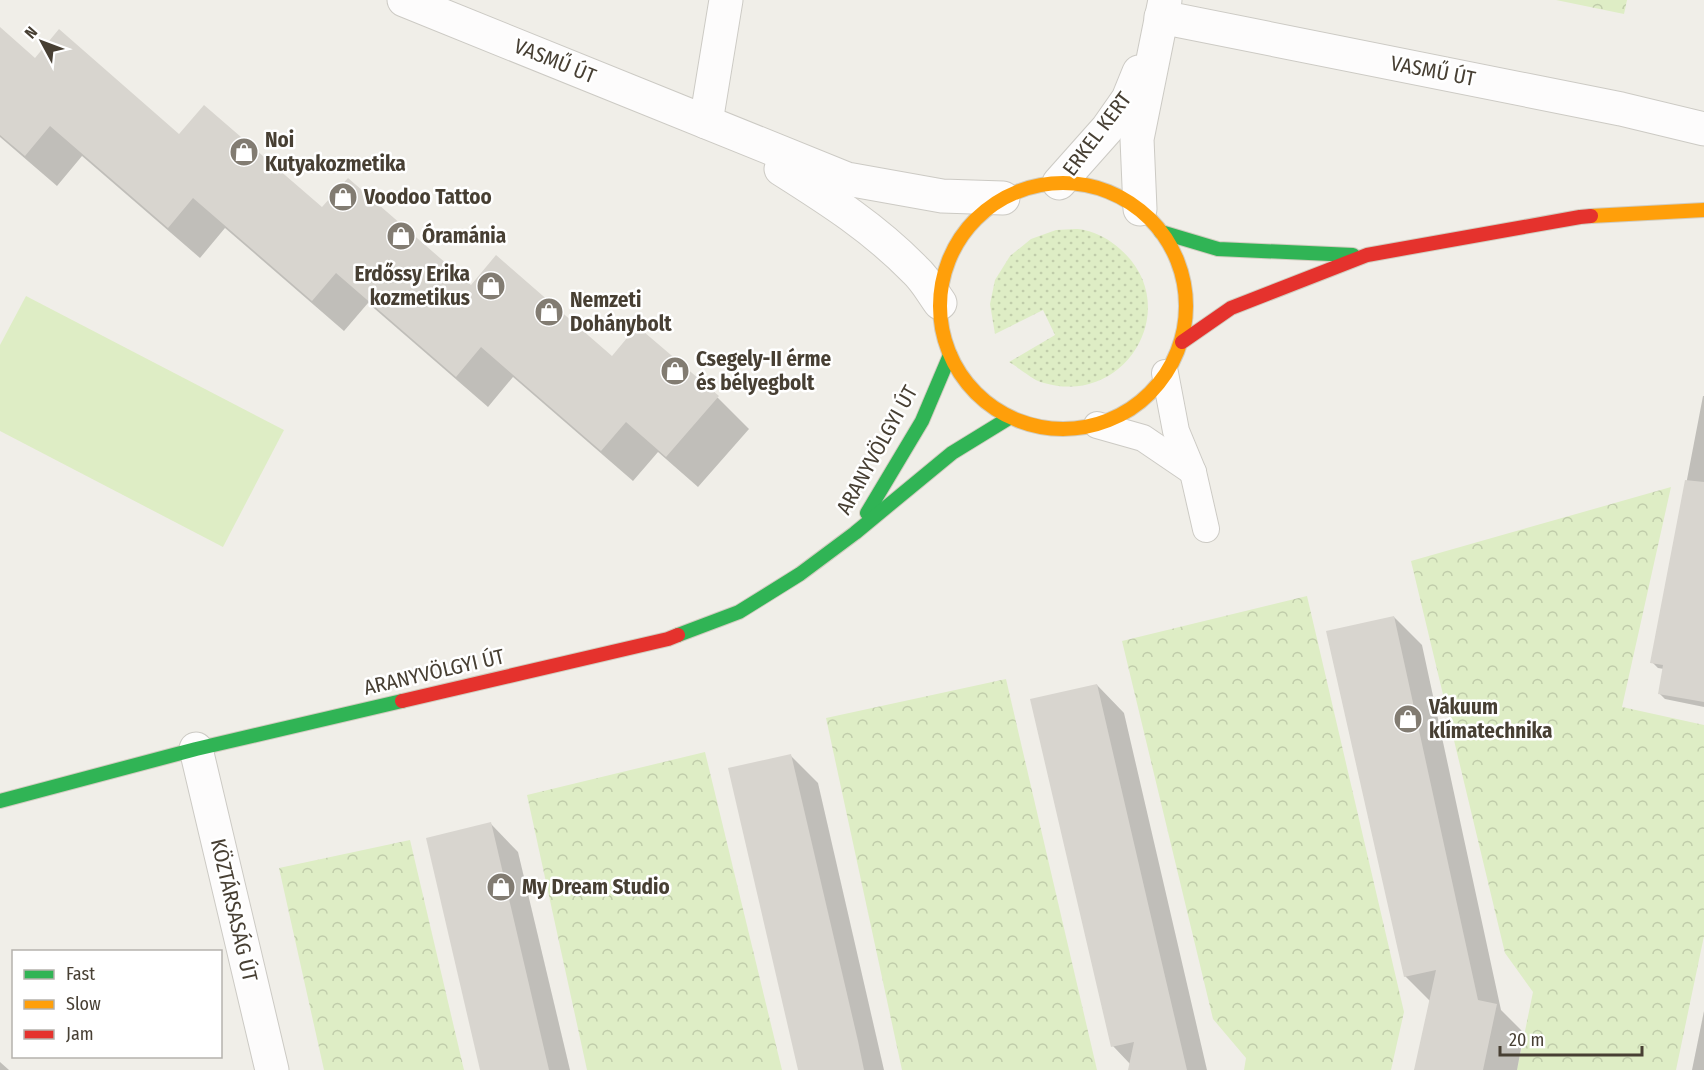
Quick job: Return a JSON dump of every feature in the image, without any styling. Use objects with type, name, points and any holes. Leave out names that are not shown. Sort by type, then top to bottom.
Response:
[{"type":"street","name":"VASMŰ ÚT","points":[[404,0],[847,179],[942,196],[1003,198]]},
{"type":"street","points":[[706,122],[726,0]]},
{"type":"street","name":"VASMŰ ÚT","points":[[1163,9],[1621,108],[1704,129]]},
{"type":"street","name":"ERKEL KERT","points":[[1059,183],[1107,129],[1128,99],[1163,9]]},
{"type":"street","name":"ERKEL KERT","points":[[1140,208],[1137,139],[1163,9]]},
{"type":"street","name":"VASMŰ ÚT","points":[[706,122],[847,212],[880,237],[917,271],[940,303]]},
{"type":"street","points":[[1059,183],[1098,188],[1140,208],[1161,232],[1179,265],[1186,301],[1182,342],[1165,374],[1132,408],[1097,425],[1067,430],[1038,428],[1009,418],[984,402],[964,381],[950,355],[940,324],[941,291],[953,250],[979,216],[1003,198],[1030,188],[1059,183]]},
{"type":"street","points":[[1182,342],[1231,308],[1366,255],[1580,217],[1704,210]]},
{"type":"street","points":[[1161,232],[1218,249],[1366,255]]},
{"type":"street","name":"ARANYVÖLGYI ÚT","points":[[855,533],[922,421],[950,355]]},
{"type":"street","name":"ARANYVÖLGYI ÚT","points":[[1,797],[668,639],[739,612],[800,574],[855,533],[952,453],[1009,418]]},
{"type":"street","name":"KÖZTÁRSASÁG ÚT","points":[[196,749],[272,1070]]},
{"type":"lane","points":[[1165,374],[1176,431],[1193,472],[1206,529]]},
{"type":"lane","points":[[1097,425],[1143,438],[1193,472]]},
{"type":"green space","points":[[1556,0],[1627,0],[1624,14]]},
{"type":"green space","points":[[1056,230],[1084,230],[1112,243],[1139,272],[1147,297],[1146,322],[1138,346],[1122,366],[1100,380],[1074,386],[1044,383],[1009,362],[1055,335],[1043,310],[995,334],[990,304],[995,280],[1010,256],[1031,239]]},
{"type":"green space","points":[[26,296],[284,430],[223,547],[0,431],[0,345]]},
{"type":"green space","points":[[1671,487],[1622,707],[1704,725],[1704,936],[1676,1070],[1517,1070],[1533,992],[1505,953],[1411,561]]},
{"type":"green space","points":[[1307,596],[1404,1012],[1391,1070],[1244,1070],[1246,1058],[1213,1019],[1122,641]]},
{"type":"green space","points":[[1006,679],[1097,1070],[902,1070],[826,718]]},
{"type":"green space","points":[[705,752],[782,1070],[587,1070],[527,795]]},
{"type":"green space","points":[[410,840],[464,1070],[324,1070],[279,868]]},
{"type":"building","points":[[0,27],[35,58],[59,29],[179,134],[204,105],[322,207],[348,178],[471,285],[496,255],[612,356],[637,326],[719,396],[666,457],[626,422],[601,451],[481,347],[456,377],[336,273],[312,301],[193,198],[168,228],[50,126],[25,156],[0,135]]},
{"type":"building","points":[[1685,480],[1704,482],[1704,702],[1658,694],[1663,665],[1650,663]]},
{"type":"building","points":[[1394,616],[1478,1000],[1497,1004],[1483,1070],[1414,1070],[1436,970],[1404,977],[1326,631]]},
{"type":"building","points":[[1097,684],[1187,1070],[1128,1070],[1134,1042],[1111,1047],[1030,699]]},
{"type":"building","points":[[791,754],[864,1070],[798,1070],[728,768]]},
{"type":"building","points":[[491,822],[549,1070],[480,1070],[426,838]]},
{"type":"traffic: fast","points":[[1161,232],[1218,249],[1353,255]]},
{"type":"traffic: fast","points":[[867,513],[922,421],[950,355]]},
{"type":"traffic: fast","points":[[678,635],[739,612],[800,574],[855,533],[952,453],[1009,418]]},
{"type":"traffic: fast","points":[[0,801],[196,749],[402,701]]},
{"type":"traffic: slow","points":[[1063,183],[1087,186],[1110,193],[1131,204],[1150,219],[1165,238],[1176,259],[1183,282],[1186,306],[1183,330],[1176,353],[1165,374],[1150,393],[1131,408],[1110,419],[1087,426],[1063,429],[1039,426],[1016,419],[995,408],[976,393],[961,374],[950,353],[943,330],[940,306],[943,282],[950,259],[961,238],[976,219],[995,204],[1016,193],[1039,186],[1063,183]]},
{"type":"traffic: slow","points":[[1591,216],[1704,210]]},
{"type":"traffic: jam","points":[[1182,342],[1231,308],[1367,255],[1591,216]]},
{"type":"traffic: jam","points":[[402,701],[678,635]]},
{"type":"place","name":"Noi Kutyakozmetika","points":[[244,152]]},
{"type":"place","name":"Voodoo Tattoo","points":[[343,197]]},
{"type":"place","name":"Óramánia","points":[[401,236]]},
{"type":"place","name":"Erdőssy Erika kozmetikus","points":[[491,286]]},
{"type":"place","name":"Nemzeti Dohánybolt","points":[[549,312]]},
{"type":"place","name":"Csegely-II érme és bélyegbolt","points":[[675,371]]},
{"type":"place","name":"Vákuum klímatechnika","points":[[1408,719]]},
{"type":"place","name":"My Dream Studio","points":[[501,887]]}]
